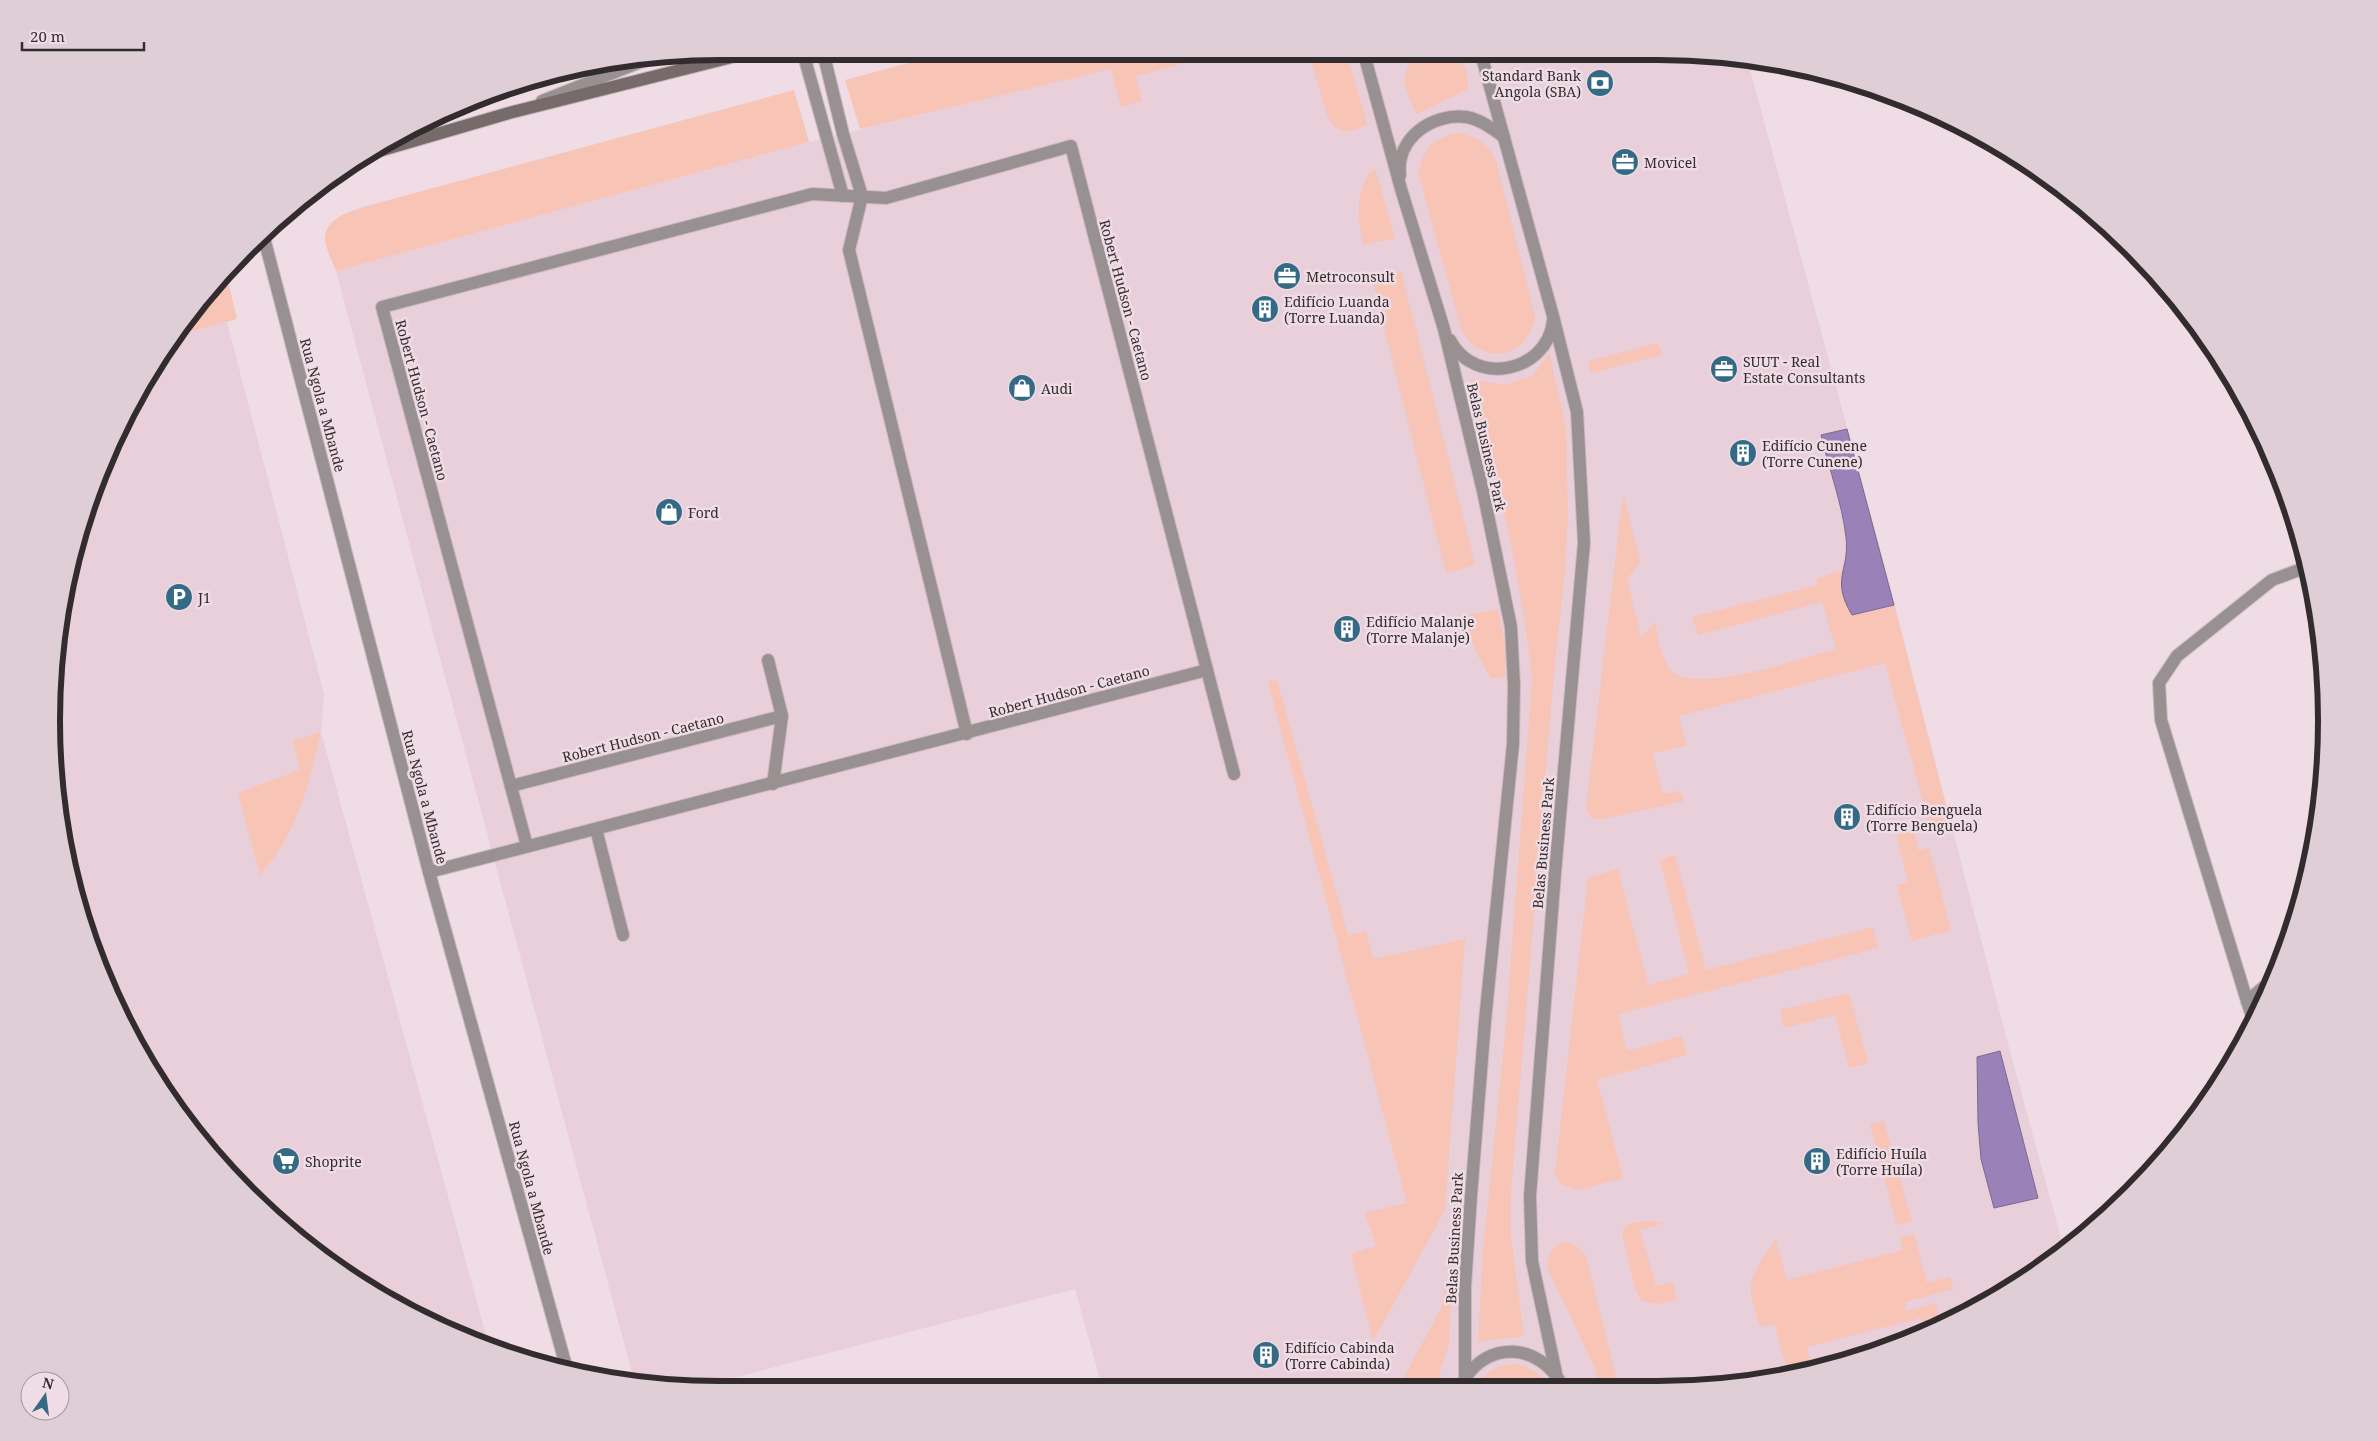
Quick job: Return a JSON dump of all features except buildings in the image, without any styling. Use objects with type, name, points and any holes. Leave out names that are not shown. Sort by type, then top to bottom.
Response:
[{"type":"main road","points":[[391,147],[509,113],[720,60]]},
{"type":"street","points":[[805,60],[843,196]]},
{"type":"street","points":[[825,60],[843,134],[862,196],[848,250],[967,734]]},
{"type":"street","name":"Belas Business Park","points":[[1366,60],[1401,189],[1444,329],[1483,491],[1511,627],[1514,686],[1513,744],[1485,1021],[1471,1196],[1465,1287],[1463,1381]]},
{"type":"street","name":"Belas Business Park","points":[[1483,60],[1553,316],[1577,412],[1584,543],[1555,873],[1530,1196],[1532,1261],[1559,1379]]},
{"type":"street","points":[[509,113],[627,67]]},
{"type":"street","name":"Belas Business Park","points":[[1401,189],[1399,170],[1403,150],[1414,134],[1429,122],[1448,117],[1468,117],[1504,137]]},
{"type":"street","name":"Robert Hudson - Caetano","points":[[527,846],[382,307],[812,194],[886,198],[1071,146],[1234,774]]},
{"type":"street","name":"Rua Ngola a Mbande","points":[[265,242],[429,872],[565,1362]]},
{"type":"street","name":"Belas Business Park","points":[[1444,329],[1454,347],[1468,361],[1486,368],[1506,369],[1525,363],[1540,352],[1551,335],[1553,316]]},
{"type":"street","points":[[2251,1012],[2161,720],[2159,683],[2177,656],[2272,580],[2300,570]]},
{"type":"street","points":[[768,660],[782,716],[773,784]]},
{"type":"street","name":"Robert Hudson - Caetano","points":[[429,872],[967,734],[1207,670]]},
{"type":"street","name":"Robert Hudson - Caetano","points":[[511,786],[782,716]]},
{"type":"street","points":[[596,829],[623,936]]},
{"type":"street","points":[[2247,1001],[2260,990]]},
{"type":"street","name":"Belas Business Park","points":[[1464,1381],[1478,1363],[1488,1357],[1509,1351],[1525,1353],[1540,1359],[1559,1379]]},
{"type":"shaded area","points":[[920,60],[1195,60],[1136,76],[1142,101],[1121,107],[1111,69],[860,129],[845,80]]},
{"type":"shaded area","points":[[1144,60],[1658,60],[1701,61],[1749,67],[1889,582],[2004,1029],[2062,1243],[1988,1293],[1910,1331],[1870,1346],[1786,1368],[1701,1380],[1100,1381],[1075,1289],[721,1381],[677,1380],[633,1375],[336,271],[809,142]]},
{"type":"shaded area","points":[[1311,60],[1348,60],[1367,124],[1356,130],[1346,131],[1336,128],[1328,118]]},
{"type":"shaded area","points":[[1414,60],[1458,60],[1462,63],[1468,77],[1468,89],[1417,114],[1406,89],[1405,81],[1409,66]]},
{"type":"shaded area","points":[[794,90],[809,142],[336,271],[327,249],[325,237],[330,224],[354,210]]},
{"type":"shaded area","points":[[1457,133],[1481,141],[1489,149],[1496,161],[1535,317],[1531,331],[1523,342],[1514,349],[1504,353],[1482,350],[1471,343],[1462,332],[1419,176],[1422,159],[1429,147],[1441,138]]},
{"type":"shaded area","points":[[1375,168],[1395,238],[1364,245],[1359,215],[1360,194],[1368,176]]},
{"type":"shaded area","points":[[1401,271],[1475,565],[1446,573],[1372,278]]},
{"type":"shaded area","points":[[228,281],[237,319],[186,332]]},
{"type":"shaded area","points":[[219,291],[324,694],[321,732],[487,1338],[428,1313],[390,1293],[354,1270],[318,1245],[285,1217],[253,1188],[224,1156],[196,1123],[148,1051],[110,973],[95,933],[83,891],[73,849],[61,764],[61,677],[73,592],[95,508],[128,428],[148,390],[171,354],[196,318]]},
{"type":"shaded area","points":[[1658,343],[1662,355],[1591,373],[1588,361]]},
{"type":"shaded area","points":[[1549,353],[1566,428],[1568,516],[1565,570],[1554,673],[1511,1193],[1511,1236],[1524,1336],[1478,1342],[1483,1251],[1506,1025],[1532,680],[1528,642],[1515,566],[1499,491],[1471,379],[1505,385],[1533,376]]},
{"type":"shaded area","points":[[1847,429],[1894,605],[1852,615],[1842,592],[1841,583],[1847,549],[1844,524],[1821,435]]},
{"type":"shaded area","points":[[1623,494],[1640,562],[1627,579],[1641,638],[1655,622],[1663,658],[1676,674],[1690,678],[1708,679],[1730,676],[1778,666],[1836,649],[1822,602],[1698,635],[1692,617],[1818,585],[1817,578],[1842,571],[1840,581],[1852,615],[1894,605],[1950,821],[1930,827],[1885,663],[1679,716],[1686,746],[1653,753],[1663,794],[1680,791],[1684,801],[1603,819],[1591,818],[1586,808]]},
{"type":"shaded area","points":[[1498,609],[1506,651],[1505,678],[1491,678],[1478,656],[1464,616]]},
{"type":"shaded area","points":[[1277,680],[1348,935],[1366,931],[1373,959],[1465,939],[1445,1210],[1373,1341],[1351,1254],[1376,1246],[1365,1213],[1407,1203],[1268,682]]},
{"type":"shaded area","points":[[321,732],[312,771],[300,808],[283,843],[260,875],[238,793],[300,770],[293,741]]},
{"type":"shaded area","points":[[1914,831],[1919,851],[1929,848],[1951,930],[1912,941],[1897,885],[1908,882],[1896,835]]},
{"type":"shaded area","points":[[1675,855],[1706,970],[1873,927],[1878,948],[1618,1014],[1627,1051],[1682,1036],[1687,1055],[1597,1080],[1623,1178],[1578,1190],[1560,1184],[1555,1173],[1588,878],[1618,869],[1648,985],[1689,974],[1660,860]]},
{"type":"shaded area","points":[[1849,993],[1868,1063],[1849,1068],[1835,1015],[1784,1028],[1780,1010]]},
{"type":"shaded area","points":[[2000,1051],[2038,1198],[1994,1208],[1981,1159],[1978,1123],[1977,1057]]},
{"type":"shaded area","points":[[1884,1121],[1912,1221],[1897,1225],[1870,1124]]},
{"type":"shaded area","points":[[1650,1221],[1665,1223],[1640,1230],[1656,1286],[1673,1282],[1677,1300],[1659,1303],[1646,1302],[1641,1300],[1635,1288],[1622,1234],[1629,1224]]},
{"type":"shaded area","points":[[1914,1234],[1927,1283],[1950,1277],[1954,1289],[1905,1302],[1906,1311],[1936,1303],[1939,1318],[1924,1325],[1921,1318],[1807,1347],[1811,1362],[1789,1367],[1783,1356],[1775,1324],[1760,1327],[1751,1292],[1751,1285],[1756,1271],[1776,1239],[1787,1280],[1903,1250],[1900,1238]]},
{"type":"shaded area","points":[[1564,1241],[1576,1246],[1586,1256],[1617,1381],[1597,1381],[1595,1368],[1547,1267],[1551,1251]]},
{"type":"shaded area","points":[[1453,1246],[1449,1344],[1441,1367],[1439,1381],[1402,1381],[1441,1308]]},
{"type":"shaded area","points":[[1516,1364],[1526,1367],[1546,1381],[1479,1381],[1489,1372]]},
{"type":"place","name":"Standard Bank Angola (SBA)","points":[[1600,83]]},
{"type":"place","name":"Movicel","points":[[1625,162]]},
{"type":"place","name":"Metroconsult","points":[[1287,276]]},
{"type":"place","name":"Edifício Luanda (Torre Luanda)","points":[[1265,309]]},
{"type":"place","name":"SUUT - Real Estate Consultants","points":[[1724,369]]},
{"type":"place","name":"Audi","points":[[1022,388]]},
{"type":"place","name":"Edifício Cunene (Torre Cunene)","points":[[1743,453]]},
{"type":"place","name":"Ford","points":[[669,512]]},
{"type":"place","name":"J1","points":[[179,597]]},
{"type":"place","name":"Edifício Malanje (Torre Malanje)","points":[[1347,629]]},
{"type":"place","name":"Edifício Benguela (Torre Benguela)","points":[[1847,817]]},
{"type":"place","name":"Shoprite","points":[[286,1161]]},
{"type":"place","name":"Edifício Huíla (Torre Huíla)","points":[[1817,1161]]},
{"type":"place","name":"Edifício Cabinda (Torre Cabinda)","points":[[1266,1355]]}]
